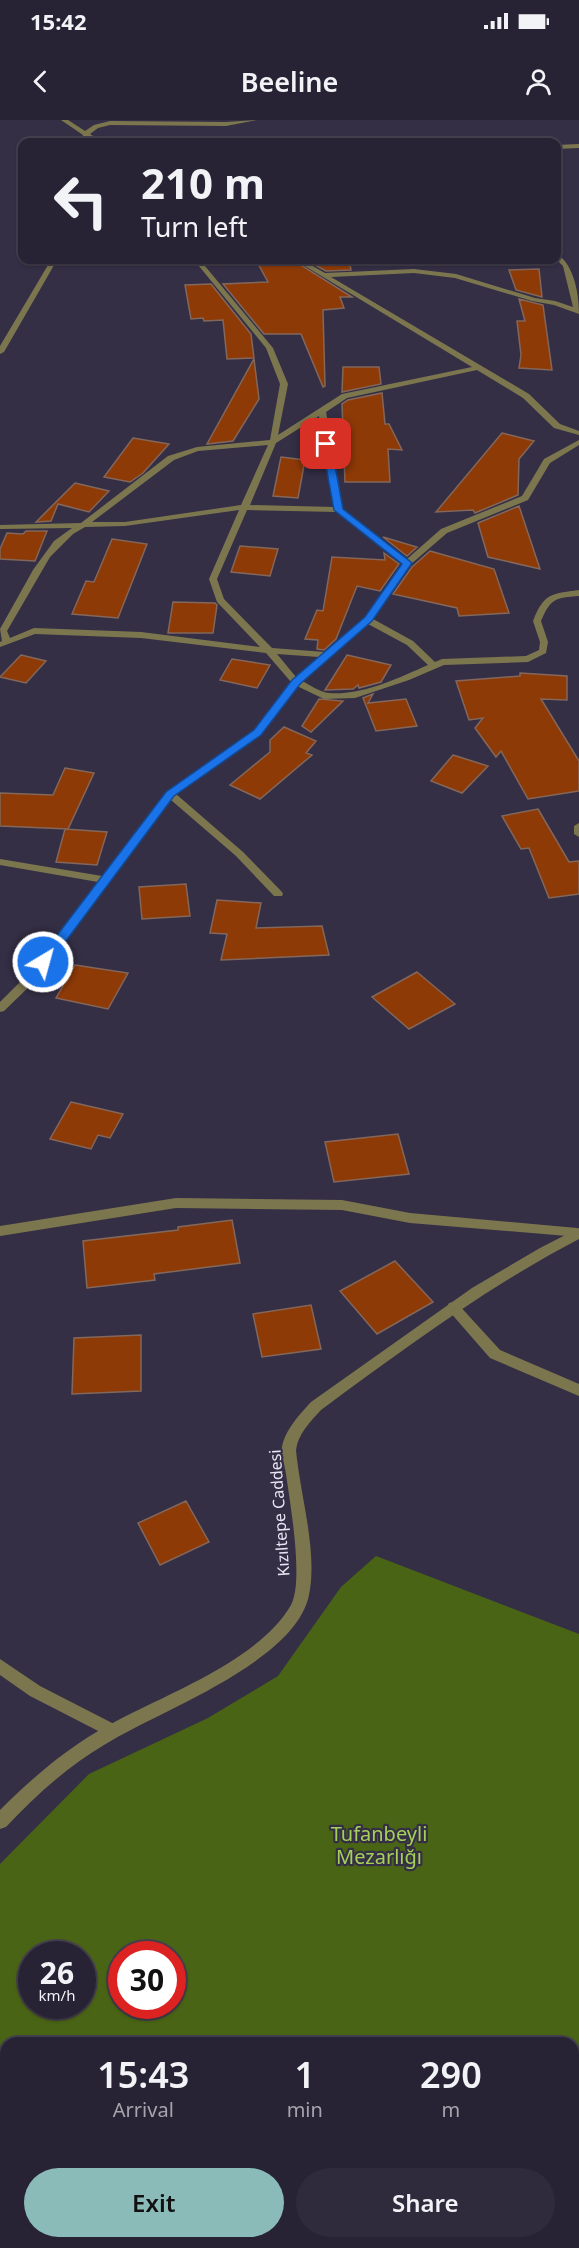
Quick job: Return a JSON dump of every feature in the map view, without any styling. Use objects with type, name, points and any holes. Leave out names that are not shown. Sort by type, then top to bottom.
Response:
[{"type":"street","points":[[64,120],[93,138]]},
{"type":"street","points":[[84,138],[91,127],[110,123],[226,124],[254,120]]},
{"type":"street","points":[[561,147],[579,146]]},
{"type":"street","points":[[561,260],[566,265],[578,312]]},
{"type":"street","points":[[0,352],[52,264]]},
{"type":"street","points":[[200,264],[269,348],[284,384],[273,442],[213,579],[220,600],[296,682],[324,696],[355,695],[406,678],[442,662],[528,659],[543,651],[544,642],[537,621],[543,606],[553,596],[579,593]]},
{"type":"street","points":[[305,264],[526,396],[557,426],[579,433]]},
{"type":"street","points":[[326,275],[414,271],[456,276],[578,312]]},
{"type":"street","points":[[328,655],[269,651],[141,635],[46,631],[34,631],[3,644],[3,631],[17,611],[38,568],[69,530],[85,524],[171,458],[197,449],[273,442],[345,396],[480,367]]},
{"type":"street","points":[[321,412],[339,510]]},
{"type":"street","points":[[0,1008],[31,978],[170,794],[257,733],[296,682],[368,619],[407,563],[444,531],[525,498],[547,461],[579,442]]},
{"type":"street","points":[[0,526],[125,524],[244,507],[339,510],[407,563]]},
{"type":"street","points":[[368,619],[376,627],[404,639],[423,652],[434,666]]},
{"type":"street","points":[[170,794],[224,838],[278,894]]},
{"type":"street","points":[[579,826],[579,834]]},
{"type":"street","points":[[0,862],[105,880]]},
{"type":"street","points":[[0,1232],[176,1203],[342,1205],[410,1218],[578,1233]]},
{"type":"street","name":"Kızıltepe Caddesi","points":[[0,1821],[54,1771],[113,1731],[219,1675],[255,1653],[283,1626],[299,1605],[303,1576],[290,1447],[300,1424],[316,1406],[453,1307],[578,1233]]},
{"type":"street","points":[[453,1307],[495,1354],[579,1390]]},
{"type":"street","points":[[0,1666],[35,1691],[113,1731]]},
{"type":"green space","name":"Tufanbeyli Mezarlığı","points":[[376,1556],[579,1634],[579,2037],[0,2037],[0,1864],[89,1774],[208,1718],[278,1676],[341,1587]]},
{"type":"building","points":[[258,264],[299,264],[352,297],[340,297],[344,308],[323,310],[325,386],[323,387],[301,334],[264,334],[223,284],[268,282]]},
{"type":"building","points":[[313,264],[350,264],[351,270],[326,271]]},
{"type":"building","points":[[539,269],[542,297],[516,290],[509,270]]},
{"type":"building","points":[[211,284],[251,334],[254,358],[227,359],[223,320],[191,319],[185,285]]},
{"type":"building","points":[[519,299],[543,305],[552,370],[519,368],[521,355],[517,321],[525,321]]},
{"type":"building","points":[[254,359],[259,399],[233,441],[207,444]]},
{"type":"building","points":[[343,367],[379,367],[381,384],[342,392]]},
{"type":"building","points":[[382,393],[385,424],[389,424],[402,450],[388,449],[390,482],[345,482],[342,404],[348,400]]},
{"type":"building","points":[[502,433],[534,441],[519,459],[518,495],[475,513],[473,510],[436,512]]},
{"type":"building","points":[[133,438],[169,444],[143,473],[130,482],[104,477]]},
{"type":"building","points":[[281,457],[305,460],[298,498],[273,496]]},
{"type":"building","points":[[75,483],[109,491],[89,512],[58,504],[51,521],[36,522]]},
{"type":"building","points":[[519,506],[540,569],[488,557],[478,523]]},
{"type":"building","points":[[26,531],[47,531],[35,561],[0,559],[0,549],[7,533],[23,534]]},
{"type":"building","points":[[383,537],[417,547],[407,556]]},
{"type":"building","points":[[112,539],[147,544],[118,618],[72,614],[86,581],[94,582]]},
{"type":"building","points":[[240,546],[278,549],[270,576],[231,572]]},
{"type":"building","points":[[430,551],[494,569],[509,613],[459,616],[457,608],[393,594],[412,567]]},
{"type":"building","points":[[384,553],[399,564],[380,591],[357,586],[336,639],[324,650],[317,649],[318,640],[305,639],[317,610],[323,611],[332,557],[385,560]]},
{"type":"building","points":[[173,602],[215,603],[217,605],[213,633],[168,633]]},
{"type":"building","points":[[21,655],[46,661],[26,683],[0,677]]},
{"type":"building","points":[[347,655],[391,665],[381,682],[359,688],[358,685],[353,689],[325,690]]},
{"type":"building","points":[[232,659],[270,665],[257,688],[220,680]]},
{"type":"building","points":[[520,673],[567,676],[567,700],[541,699],[579,761],[579,791],[528,799],[501,751],[496,757],[475,728],[483,718],[469,720],[456,681],[520,676]]},
{"type":"building","points":[[373,694],[368,703],[406,699],[417,726],[376,731],[363,698]]},
{"type":"building","points":[[319,699],[343,701],[311,732],[302,726]]},
{"type":"building","points":[[284,727],[316,741],[306,753],[312,755],[260,799],[230,785],[270,752],[270,740]]},
{"type":"building","points":[[453,755],[488,766],[462,793],[431,781]]},
{"type":"building","points":[[65,768],[94,773],[68,829],[0,826],[0,793],[53,795]]},
{"type":"building","points":[[538,809],[569,862],[579,861],[579,894],[549,898],[529,848],[521,849],[502,816]]},
{"type":"building","points":[[65,829],[107,832],[97,865],[56,862]]},
{"type":"building","points":[[186,884],[190,916],[142,919],[139,887]]},
{"type":"building","points":[[217,900],[261,903],[256,928],[322,926],[329,955],[221,960],[227,934],[210,933]]},
{"type":"building","points":[[75,965],[128,973],[108,1009],[56,998]]},
{"type":"building","points":[[417,972],[455,1004],[409,1029],[372,997]]},
{"type":"building","points":[[71,1102],[123,1114],[110,1138],[98,1135],[91,1149],[50,1139]]},
{"type":"building","points":[[398,1134],[409,1174],[334,1182],[325,1142]]},
{"type":"building","points":[[232,1220],[240,1263],[154,1274],[155,1280],[87,1288],[83,1241],[178,1230],[178,1227]]},
{"type":"building","points":[[395,1261],[433,1302],[377,1334],[340,1291]]},
{"type":"building","points":[[311,1305],[321,1349],[262,1357],[253,1314]]},
{"type":"building","points":[[141,1335],[141,1391],[72,1394],[74,1338]]},
{"type":"building","points":[[186,1501],[209,1542],[160,1565],[138,1523]]},
{"type":"route","points":[[43,962],[170,794],[257,733],[296,682],[368,619],[407,563],[339,510],[326,444]]}]
